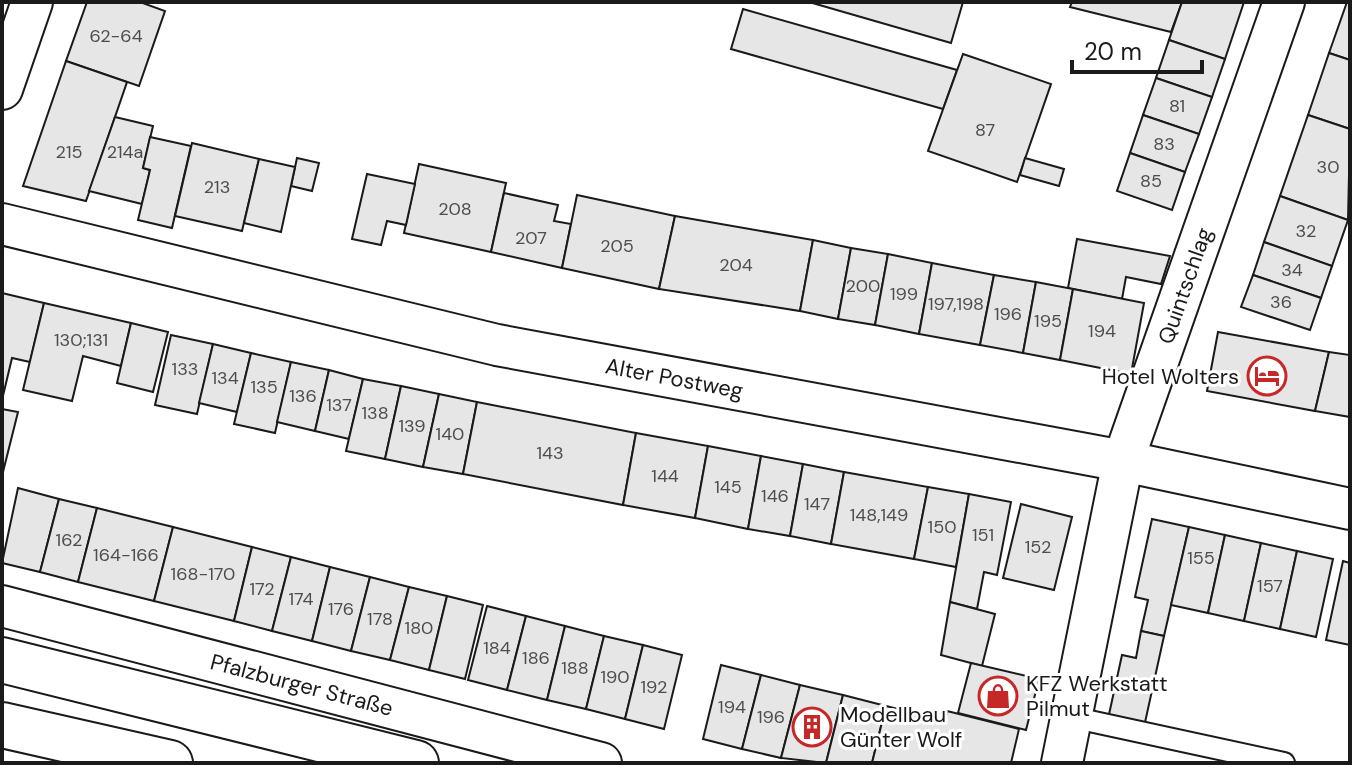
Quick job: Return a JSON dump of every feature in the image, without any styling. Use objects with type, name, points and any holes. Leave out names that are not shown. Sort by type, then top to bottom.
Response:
[{"type":"main road","points":[[2,660],[416,763]]},
{"type":"main road","points":[[2,725],[170,763]]},
{"type":"street","points":[[2,89],[32,2]]},
{"type":"street","name":"Quintschlag","points":[[1062,763],[1123,461],[1284,2]]},
{"type":"street","name":"Alter Postweg","points":[[2,224],[497,345],[1123,461],[1350,509]]},
{"type":"street","name":"Pfalzburger Straße","points":[[2,606],[601,763]]},
{"type":"lane","points":[[1071,717],[1284,763]]},
{"type":"building","points":[[87,2],[140,2],[165,11],[139,86],[66,61]]},
{"type":"building","points":[[809,2],[963,2],[951,43]]},
{"type":"building","points":[[1072,2],[1182,2],[1171,32],[1070,7]]},
{"type":"building","points":[[1182,2],[1244,2],[1225,59],[1169,40]]},
{"type":"building","points":[[1347,2],[1350,2],[1350,60],[1329,53]]},
{"type":"building","points":[[743,9],[957,70],[943,109],[731,49]]},
{"type":"building","points":[[1169,40],[1225,59],[1212,97],[1156,78]]},
{"type":"building","points":[[1329,53],[1350,60],[1350,129],[1308,115]]},
{"type":"building","points":[[963,54],[1051,84],[1017,182],[928,151]]},
{"type":"building","points":[[66,61],[127,82],[86,201],[23,186]]},
{"type":"building","points":[[1156,78],[1212,97],[1199,134],[1143,115]]},
{"type":"building","points":[[1143,115],[1199,134],[1185,172],[1130,153]]},
{"type":"building","points":[[1308,115],[1350,129],[1348,220],[1280,196]]},
{"type":"building","points":[[115,117],[153,126],[143,168],[150,170],[142,204],[89,191]]},
{"type":"building","points":[[150,137],[191,146],[172,228],[138,220],[150,170],[143,168]]},
{"type":"building","points":[[192,143],[259,159],[242,231],[175,216]]},
{"type":"building","points":[[1130,153],[1185,172],[1172,210],[1117,191]]},
{"type":"building","points":[[297,158],[319,163],[312,191],[291,186]]},
{"type":"building","points":[[1025,158],[1064,169],[1059,186],[1020,175]]},
{"type":"building","points":[[259,159],[295,167],[281,232],[244,223]]},
{"type":"building","points":[[419,164],[506,183],[491,252],[404,233]]},
{"type":"building","points":[[367,174],[415,184],[406,225],[387,221],[381,245],[352,239]]},
{"type":"building","points":[[504,193],[558,205],[554,221],[571,224],[562,268],[491,252]]},
{"type":"building","points":[[577,195],[675,216],[659,289],[562,268]]},
{"type":"building","points":[[1280,196],[1348,220],[1332,266],[1264,242]]},
{"type":"building","points":[[675,216],[813,240],[800,311],[659,289]]},
{"type":"building","points":[[1077,239],[1170,256],[1161,284],[1126,277],[1122,299],[1068,288]]},
{"type":"building","points":[[813,240],[851,248],[838,319],[800,311]]},
{"type":"building","points":[[1264,242],[1332,266],[1321,298],[1253,275]]},
{"type":"building","points":[[851,248],[888,254],[875,325],[838,319]]},
{"type":"building","points":[[888,254],[932,263],[919,334],[875,325]]},
{"type":"building","points":[[932,263],[994,275],[980,345],[919,334]]},
{"type":"building","points":[[994,275],[1036,282],[1023,353],[980,345]]},
{"type":"building","points":[[1253,275],[1321,298],[1310,330],[1241,307]]},
{"type":"building","points":[[1036,282],[1073,289],[1060,360],[1023,353]]},
{"type":"building","points":[[1073,289],[1144,303],[1131,374],[1060,360]]},
{"type":"building","points":[[2,293],[44,303],[30,362],[12,358],[2,400]]},
{"type":"building","points":[[44,303],[131,323],[121,366],[83,356],[72,401],[23,390]]},
{"type":"building","points":[[131,323],[168,332],[153,392],[117,383]]},
{"type":"building","name":"Hotel Wolters","points":[[1218,332],[1329,352],[1315,411],[1207,391]]},
{"type":"building","points":[[171,335],[213,344],[197,414],[155,405]]},
{"type":"building","points":[[213,344],[251,353],[237,412],[199,403]]},
{"type":"building","points":[[1329,352],[1350,355],[1350,417],[1315,411]]},
{"type":"building","points":[[251,353],[291,362],[275,433],[234,424]]},
{"type":"building","points":[[291,362],[329,370],[315,431],[277,422]]},
{"type":"building","points":[[329,370],[363,379],[349,439],[315,431]]},
{"type":"building","points":[[363,379],[401,386],[385,459],[346,451]]},
{"type":"building","points":[[401,386],[439,394],[423,467],[385,459]]},
{"type":"building","points":[[439,394],[477,402],[463,474],[423,467]]},
{"type":"building","points":[[477,402],[636,433],[623,505],[463,474]]},
{"type":"building","points":[[2,409],[18,412],[2,476]]},
{"type":"building","points":[[636,433],[708,446],[695,518],[623,505]]},
{"type":"building","points":[[708,446],[761,456],[748,529],[695,518]]},
{"type":"building","points":[[761,456],[803,464],[790,536],[748,529]]},
{"type":"building","points":[[803,464],[844,472],[831,544],[790,536]]},
{"type":"building","points":[[844,472],[928,487],[914,559],[831,544]]},
{"type":"building","points":[[928,487],[969,494],[956,567],[914,559]]},
{"type":"building","points":[[18,488],[59,499],[40,572],[2,563]]},
{"type":"building","points":[[969,494],[1011,502],[997,575],[984,572],[977,609],[950,602]]},
{"type":"building","points":[[59,499],[97,508],[78,582],[40,572]]},
{"type":"building","points":[[1021,504],[1072,517],[1054,590],[1003,578]]},
{"type":"building","points":[[97,508],[173,527],[154,601],[78,582]]},
{"type":"building","points":[[1152,519],[1189,527],[1164,636],[1141,631],[1148,600],[1135,597]]},
{"type":"building","points":[[173,527],[252,547],[234,621],[154,601]]},
{"type":"building","points":[[1189,527],[1225,535],[1208,613],[1171,605]]},
{"type":"building","points":[[1225,535],[1261,543],[1244,621],[1208,613]]},
{"type":"building","points":[[1261,543],[1297,551],[1280,629],[1244,621]]},
{"type":"building","points":[[252,547],[291,557],[272,631],[234,621]]},
{"type":"building","points":[[1297,551],[1333,559],[1316,637],[1280,629]]},
{"type":"building","points":[[291,557],[330,567],[312,641],[272,631]]},
{"type":"building","points":[[1343,561],[1350,563],[1350,645],[1326,640]]},
{"type":"building","points":[[330,567],[370,577],[351,651],[312,641]]},
{"type":"building","points":[[370,577],[409,587],[390,660],[351,651]]},
{"type":"building","points":[[409,587],[447,596],[429,670],[390,660]]},
{"type":"building","points":[[447,596],[483,605],[465,679],[429,670]]},
{"type":"building","points":[[950,602],[995,614],[982,666],[941,655]]},
{"type":"building","points":[[487,606],[526,616],[507,690],[468,680]]},
{"type":"building","points":[[526,616],[565,626],[547,700],[507,690]]},
{"type":"building","points":[[565,626],[604,636],[586,709],[547,700]]},
{"type":"building","points":[[1141,631],[1164,636],[1144,727],[1108,719],[1122,655],[1136,658]]},
{"type":"building","points":[[604,636],[643,645],[625,719],[586,709]]},
{"type":"building","points":[[643,645],[682,655],[664,729],[625,719]]},
{"type":"building","name":"KFZ Werkstatt Pilmut","points":[[971,663],[1039,679],[1026,730],[958,713]]},
{"type":"building","points":[[721,665],[761,675],[742,749],[703,739]]},
{"type":"building","points":[[761,675],[800,685],[781,758],[742,749]]},
{"type":"building","name":"Modellbau Günter Wolf","points":[[800,685],[843,695],[826,763],[781,758]]},
{"type":"building","points":[[843,695],[886,706],[872,763],[826,763]]},
{"type":"building","points":[[886,706],[945,721],[947,711],[1019,729],[1011,763],[872,763]]},
{"type":"place","name":"Hotel Wolters","points":[[1267,376]]},
{"type":"place","name":"KFZ Werkstatt Pilmut","points":[[998,696]]},
{"type":"place","name":"Modellbau Günter Wolf","points":[[812,727]]}]
